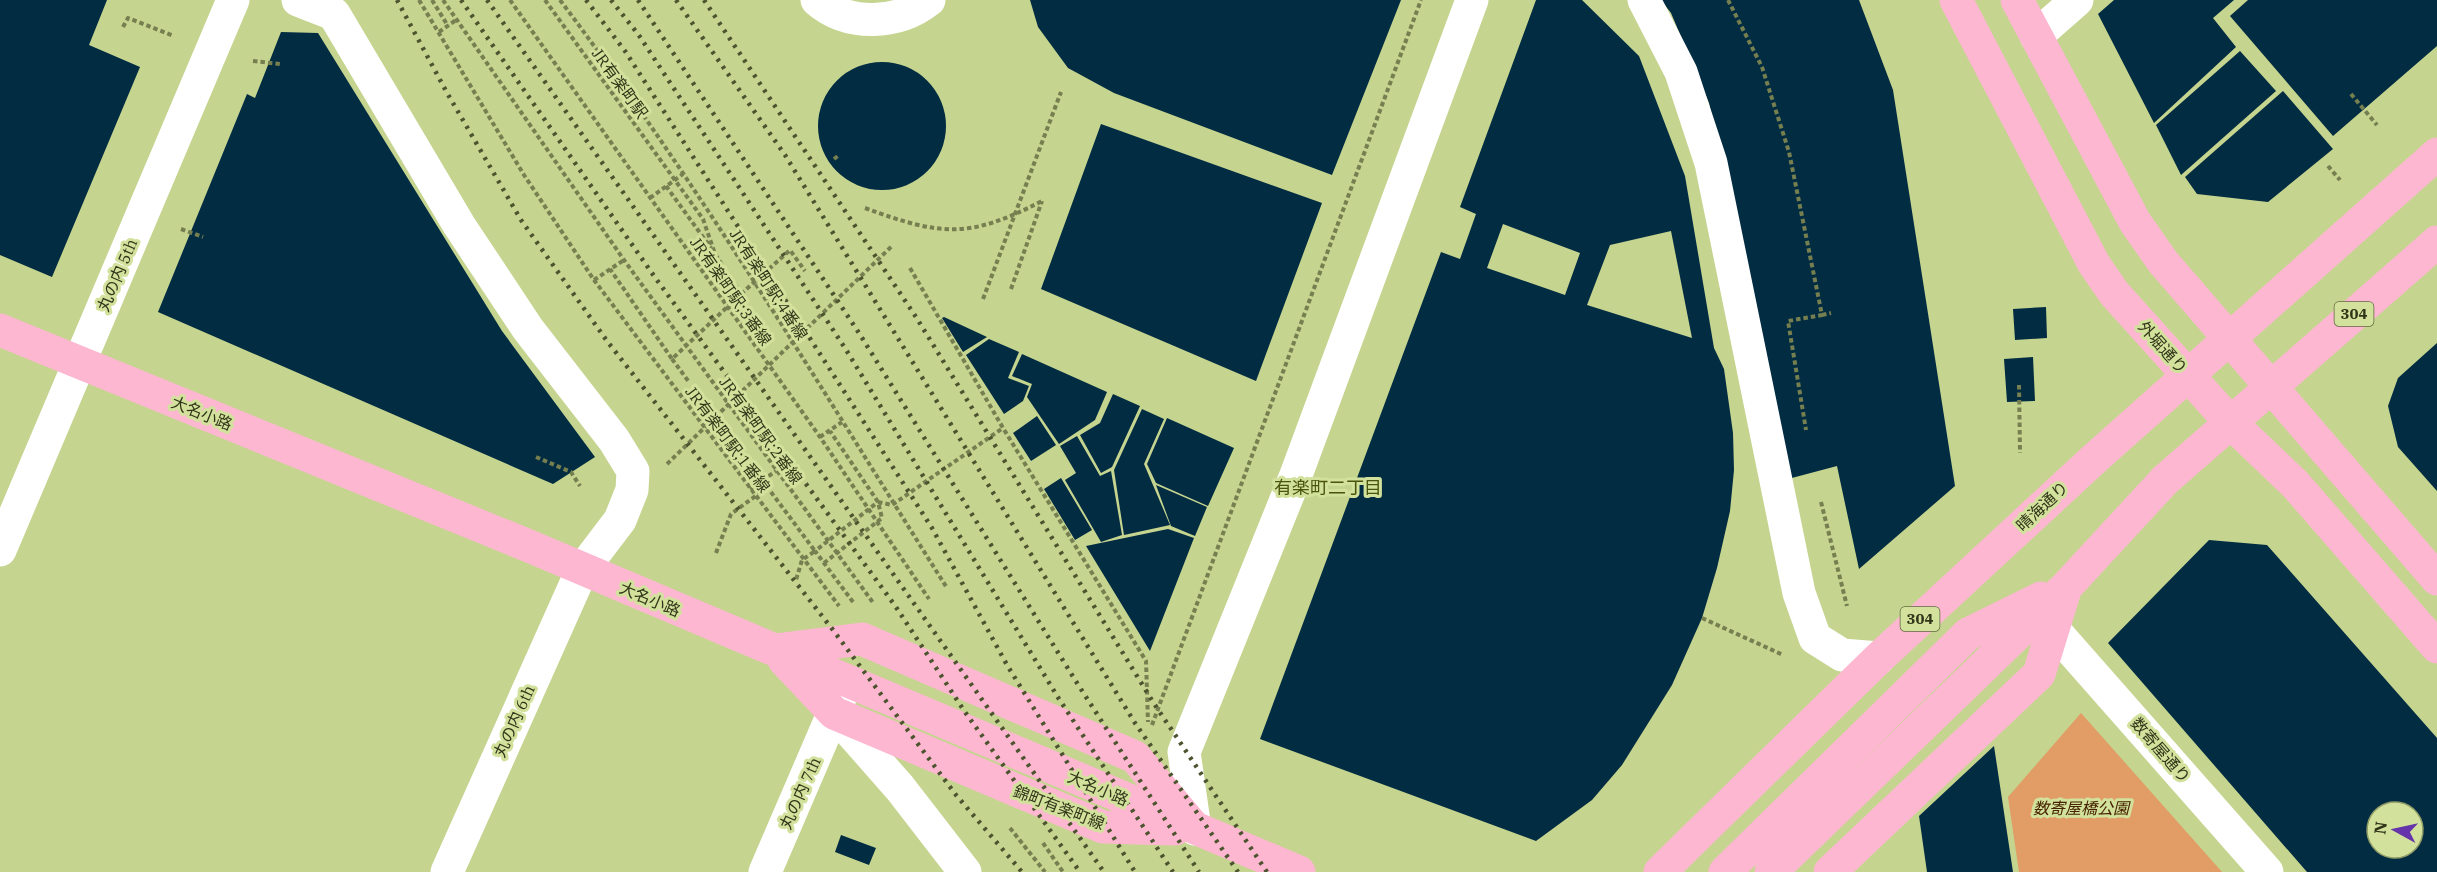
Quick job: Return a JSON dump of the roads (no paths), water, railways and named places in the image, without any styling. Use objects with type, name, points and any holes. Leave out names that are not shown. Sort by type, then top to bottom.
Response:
[{"type":"main road","name":"外堀通り","points":[[1956,0],[2094,264],[2114,293],[2230,422],[2295,484],[2437,647]]},
{"type":"main road","points":[[2017,0],[2135,222],[2163,262],[2273,386],[2327,454],[2437,579]]},
{"type":"main road","name":"晴海通り","points":[[1660,872],[1879,658],[2188,375],[2437,154]]},
{"type":"main road","name":"304","points":[[1771,872],[2067,586],[2165,480],[2437,242]]},
{"type":"main road","name":"大名小路","points":[[0,330],[774,650],[1299,872]]},
{"type":"main road","name":"304","points":[[1836,870],[2038,674],[2067,586]]},
{"type":"main road","name":"304","points":[[1725,872],[1968,634],[2067,586]]},
{"type":"main road","points":[[774,650],[862,639],[1135,757],[1195,829]]},
{"type":"main road","name":"錦町有楽町線","points":[[774,650],[834,713],[1103,827],[1195,829]]},
{"type":"street","name":"丸の内 5th","points":[[0,550],[227,14],[243,0]]},
{"type":"street","name":"丸の内 6th","points":[[298,0],[334,14],[466,235],[528,329],[614,440],[633,471],[632,490],[620,520],[582,570],[447,872]]},
{"type":"street","points":[[817,0],[843,15],[862,20],[890,19],[919,8],[929,0]]},
{"type":"street","points":[[1195,829],[1184,752],[1314,430],[1472,0]]},
{"type":"street","points":[[1644,0],[1681,72],[1711,163],[1799,592],[1815,638],[1842,655],[1879,658]]},
{"type":"street","points":[[2036,36],[2077,0]]},
{"type":"street","name":"数寄屋通り","points":[[2053,629],[2267,872]]},
{"type":"street","name":"丸の内 7th","points":[[765,872],[846,682]]},
{"type":"street","points":[[834,713],[900,788],[965,872]]},
{"type":"railway","points":[[397,0],[446,91],[521,220],[607,341],[833,630],[956,795],[1022,872]]},
{"type":"railway","points":[[461,0],[654,276],[896,607],[965,712],[1080,872]]},
{"type":"railway","points":[[487,0],[1104,872]]},
{"type":"railway","points":[[586,0],[625,51],[932,528],[1007,665],[1135,872]]},
{"type":"railway","points":[[611,0],[638,34],[845,348],[1059,699],[1173,872]]},
{"type":"railway","points":[[638,0],[859,333],[1077,683],[1199,872]]},
{"type":"railway","points":[[676,0],[785,155],[1135,723],[1238,872]]},
{"type":"railway","points":[[704,0],[916,317],[1153,702],[1267,872]]},
{"type":"district","name":"有楽町二丁目","points":[[1328,488]]},
{"type":"park label","name":"数寄屋橋公園","points":[[2081,808]]}]
